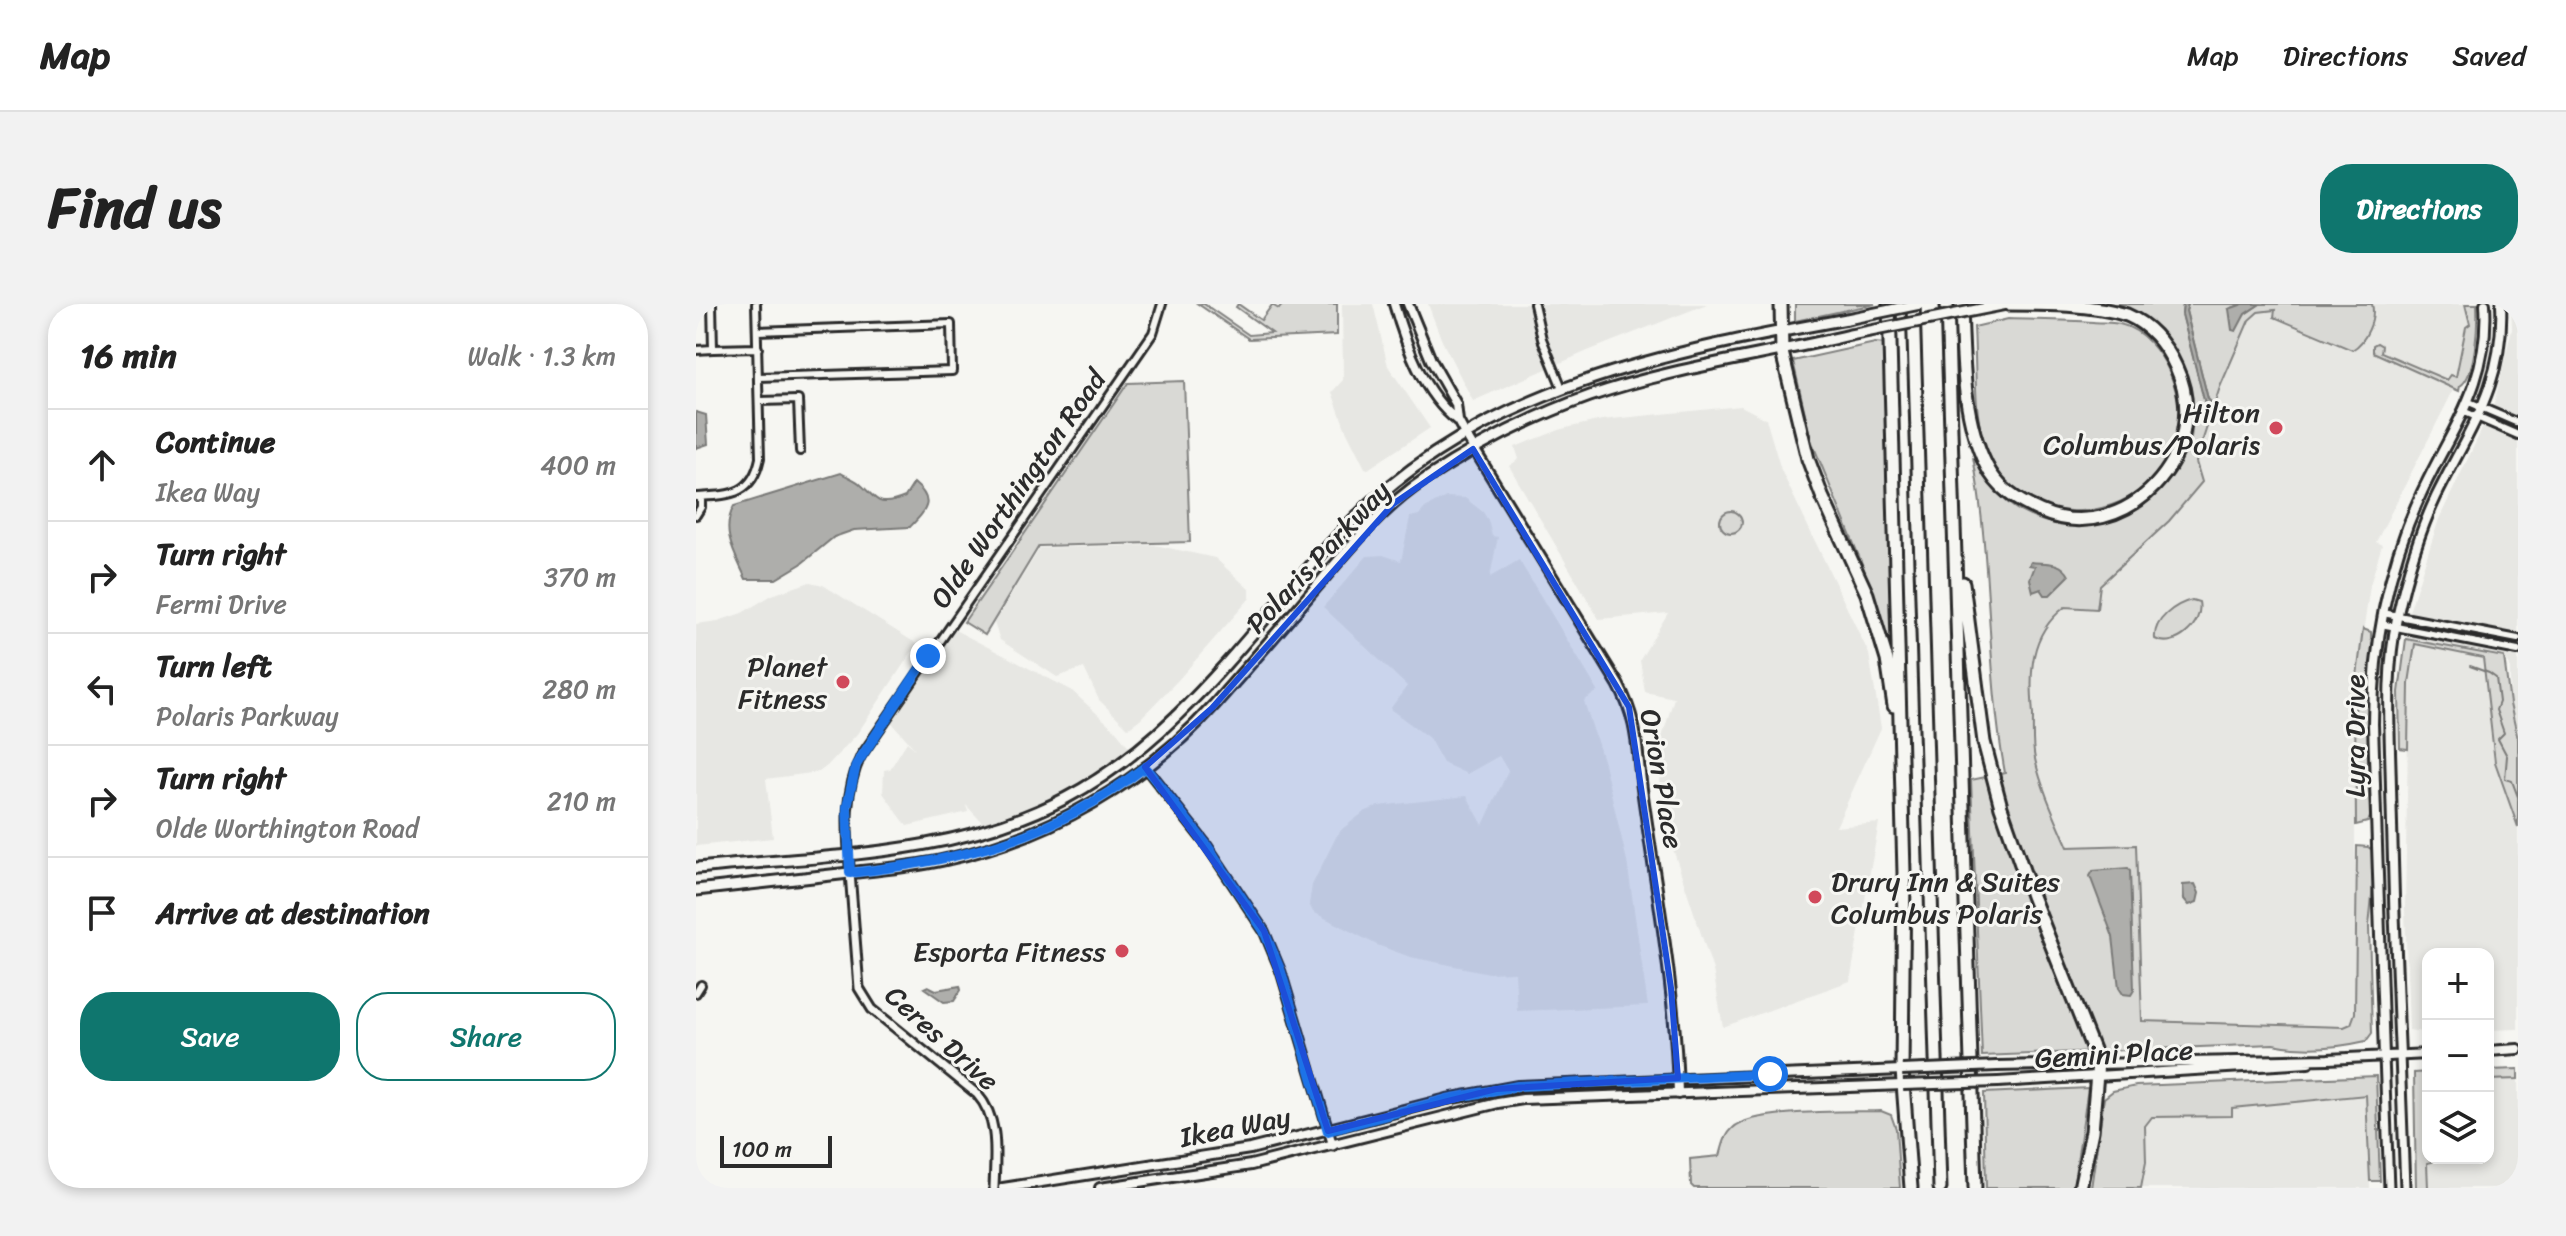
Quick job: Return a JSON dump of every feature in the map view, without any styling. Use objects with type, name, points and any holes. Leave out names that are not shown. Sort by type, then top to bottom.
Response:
[{"type":"highway","points":[[1781,304],[1782,352],[1808,459],[1867,594],[1887,660],[1901,754]]},
{"type":"highway","points":[[1889,304],[1904,873],[1902,1070],[1911,1188]]},
{"type":"highway","points":[[1913,304],[1940,1188]]},
{"type":"highway","points":[[1947,304],[1975,1188]]},
{"type":"highway","points":[[1961,304],[1963,367],[1971,418],[1987,468],[1999,484],[2021,502],[2047,514],[2071,518],[2097,517],[2143,498],[2176,458],[2185,434],[2185,392],[2168,348],[2149,329],[2129,316],[2104,308],[2008,304]]},
{"type":"highway","points":[[1955,523],[1984,742],[2001,807],[2032,896],[2098,1062],[2092,1131],[2080,1188]]},
{"type":"main road","name":"Orion Place","points":[[1394,304],[1423,378],[1443,410],[1458,421]]},
{"type":"main road","name":"Orion Place","points":[[1408,304],[1431,360],[1456,404],[1458,421],[1473,449],[1629,707],[1638,739],[1643,796],[1671,988],[1678,1094]]},
{"type":"main road","name":"Polaris Parkway","points":[[696,868],[924,846],[998,827],[1066,798],[1108,773],[1150,742],[1192,702],[1328,547],[1374,500],[1431,455],[1465,434],[1562,388],[1618,369],[1782,331],[1920,304]]},
{"type":"main road","name":"Polaris Parkway","points":[[696,890],[946,860],[1010,842],[1074,813],[1104,796],[1170,748],[1212,708],[1336,564],[1393,504],[1420,482],[1473,449],[1554,410],[1593,395],[1697,367],[2008,304]]},
{"type":"main road","name":"Lyra Drive","points":[[2384,1056],[2373,712],[2381,624],[2395,564],[2414,510],[2469,402],[2484,347],[2485,304]]},
{"type":"main road","name":"Lyra Drive","points":[[2400,1055],[2388,714],[2395,627],[2409,569],[2426,521],[2483,408],[2496,359],[2501,304]]},
{"type":"main road","points":[[2494,1051],[2518,1049]]},
{"type":"main road","name":"Gemini Place","points":[[1902,1070],[2422,1054]]},
{"type":"main road","name":"Gemini Place","points":[[1903,1085],[2295,1066],[2328,1059]]},
{"type":"main road","name":"Ikea Way","points":[[1003,1188],[1242,1150],[1447,1099],[1518,1086],[1902,1070]]},
{"type":"main road","name":"Ikea Way","points":[[1100,1188],[1251,1165],[1523,1099],[1903,1085]]},
{"type":"street","points":[[696,305],[712,304],[713,349]]},
{"type":"street","points":[[696,515],[701,507],[698,497],[728,495],[751,483],[760,458],[756,304]]},
{"type":"street","points":[[756,317],[763,304]]},
{"type":"street","name":"Olde Worthington Road","points":[[850,873],[847,807],[861,756],[1153,333],[1162,304]]},
{"type":"street","points":[[1534,304],[1542,339],[1562,388]]},
{"type":"street","points":[[757,331],[951,324],[952,371],[759,377]]},
{"type":"street","points":[[696,350],[758,348]]},
{"type":"street","points":[[760,401],[798,400],[800,451]]},
{"type":"street","points":[[2469,402],[2518,423]]},
{"type":"street","points":[[2465,412],[2518,435]]},
{"type":"street","points":[[2383,613],[2518,639]]},
{"type":"street","points":[[2381,624],[2518,651]]},
{"type":"street","points":[[1145,767],[1206,844],[1264,931],[1281,972],[1333,1146]]},
{"type":"street","name":"Ceres Drive","points":[[850,873],[859,988],[872,1009],[987,1105],[993,1122],[994,1188]]},
{"type":"street","points":[[696,993],[701,985]]},
{"type":"street","name":"Lyra Drive","points":[[2400,1055],[2405,1188]]},
{"type":"street","name":"Lyra Drive","points":[[2384,1056],[2389,1188]]},
{"type":"highlighted area","points":[[1473,449],[1629,707],[1671,988],[1678,1078],[1496,1089],[1328,1131],[1264,931],[1145,767],[1212,708],[1393,504]]},
{"type":"shaded area","points":[[1198,304],[1204,304],[1249,335],[1272,333],[1236,307],[1238,304],[1261,320],[1272,305],[1279,309],[1283,304],[1337,304],[1337,335],[1249,339]]},
{"type":"shaded area","points":[[1342,304],[1373,304],[1388,366],[1430,428],[1368,469],[1345,428],[1332,392],[1343,380]]},
{"type":"shaded area","points":[[1428,304],[1707,304],[1473,401],[1442,341]]},
{"type":"shaded area","points":[[1795,304],[1875,304],[1795,321]]},
{"type":"shaded area","points":[[2103,304],[2183,304],[2182,314],[2208,405],[2212,403],[2208,399],[2186,311],[2188,304],[2243,304],[2229,309],[2239,321],[2260,304],[2372,304],[2369,330],[2362,342],[2352,350],[2274,317],[2275,310],[2258,312],[2249,320],[2220,387],[2196,462],[2202,482],[2169,521],[2100,585],[2097,609],[2065,607],[2053,618],[2038,643],[2032,670],[2035,759],[2045,793],[2068,847],[2136,845],[2142,1021],[2344,1027],[2351,1024],[2355,1013],[2357,846],[2372,850],[2374,874],[2369,927],[2372,1033],[2366,1041],[2319,1047],[2273,1044],[1982,1056],[1971,780],[2005,773],[1973,457],[1999,494],[2020,511],[2043,521],[2089,525],[2132,511],[2151,498],[2168,481],[2191,438],[2189,393],[2183,370],[2171,347],[2148,323]]},
{"type":"shaded area","points":[[2183,304],[2188,304],[2186,311],[2208,399],[2212,404],[2205,404],[2182,314]]},
{"type":"shaded area","points":[[2243,304],[2260,304],[2245,314],[2236,331],[2232,330],[2229,309]]},
{"type":"shaded area","points":[[2372,304],[2465,304],[2470,320],[2457,377],[2449,376],[2447,381],[2380,352],[2381,345],[2376,343],[2375,354],[2454,389],[2376,542],[2382,545],[2370,585],[2355,690],[2355,1013],[2351,1024],[2344,1027],[2142,1021],[2135,845],[2068,847],[2049,805],[2035,757],[2030,670],[2037,642],[2055,614],[2100,586],[2169,521],[2197,470],[2196,462],[2220,387],[2249,320],[2258,312],[2267,310],[2275,310],[2274,316],[2375,315]]},
{"type":"shaded area","points":[[2465,304],[2477,304],[2476,335],[2470,372],[2459,391],[2373,352],[2373,345],[2377,343],[2382,346],[2381,352],[2447,380],[2451,375],[2456,377],[2466,327],[2470,324]]},
{"type":"shaded area","points":[[2511,304],[2518,304],[2518,739],[2510,704],[2510,666],[2504,657],[2406,639],[2409,612],[2439,519],[2494,404],[2512,329]]},
{"type":"shaded area","points":[[2008,319],[2119,324],[2138,332],[2156,350],[2169,371],[2179,418],[2169,457],[2145,486],[2111,505],[2073,511],[2035,503],[2003,478],[1979,425],[1974,327]]},
{"type":"shaded area","points":[[1875,343],[1885,344],[1893,655],[1863,566],[1811,440],[1793,361]]},
{"type":"shaded area","points":[[1184,381],[1190,542],[1039,546],[985,635],[964,622],[1128,383]]},
{"type":"shaded area","points":[[1741,406],[1766,419],[1781,470],[1869,654],[1881,728],[1836,827],[1879,823],[1850,981],[1723,1027],[1713,970],[1672,846],[1661,802],[1659,747],[1674,698],[1645,692],[1640,660],[1668,613],[1599,619],[1509,466],[1519,459],[1515,447],[1562,429],[1602,420]]},
{"type":"shaded area","points":[[696,412],[706,415],[708,444],[696,448]]},
{"type":"shaded area","points":[[841,473],[882,502],[905,497],[914,483],[927,500],[924,510],[910,527],[854,530],[834,537],[801,564],[776,579],[746,579],[729,534],[728,525],[734,506]]},
{"type":"shaded area","points":[[1446,497],[1465,498],[1483,512],[1492,536],[1498,537],[1490,577],[1519,560],[1598,691],[1584,701],[1604,763],[1627,861],[1648,1006],[1517,1011],[1515,972],[1489,973],[1410,957],[1377,945],[1313,912],[1309,904],[1312,885],[1336,837],[1364,812],[1378,806],[1467,796],[1483,825],[1508,771],[1499,756],[1467,774],[1443,763],[1429,738],[1390,709],[1407,686],[1323,607],[1367,556],[1383,555],[1401,561],[1410,517],[1419,515],[1425,508]]},
{"type":"shaded area","points":[[1731,511],[1739,514],[1742,522],[1739,530],[1731,533],[1723,530],[1720,522],[1723,514]]},
{"type":"shaded area","points":[[1155,545],[1215,558],[1249,589],[1250,598],[1179,679],[1128,728],[1099,700],[1084,668],[1057,677],[1000,640],[994,623],[1040,548]]},
{"type":"shaded area","points":[[2031,562],[2057,565],[2069,576],[2050,595],[2045,595],[2041,589],[2033,592],[2030,579],[2035,566],[2029,565]]},
{"type":"shaded area","points":[[810,582],[823,585],[917,644],[857,734],[827,766],[819,772],[766,779],[773,838],[696,846],[696,624],[742,613],[772,595]]},
{"type":"shaded area","points":[[2192,600],[2199,602],[2193,626],[2171,641],[2155,639],[2161,619],[2179,605]]},
{"type":"shaded area","points":[[949,627],[1071,690],[1116,731],[1135,754],[1095,781],[989,830],[966,805],[968,812],[907,826],[883,793],[884,770],[890,769],[907,742],[915,749],[886,716]]},
{"type":"shaded area","points":[[2363,629],[2371,632],[2371,638],[2374,636],[2369,701],[2372,812],[2368,822],[2356,825],[2355,691]]},
{"type":"shaded area","points":[[2406,639],[2504,657],[2518,739],[2518,827],[2495,762],[2483,658],[2415,644],[2409,683],[2408,749],[2400,748],[2399,692]]},
{"type":"shaded area","points":[[2415,644],[2483,658],[2495,762],[2518,827],[2518,1029],[2494,1030],[2494,948],[2422,948],[2422,1032],[2409,1030],[2405,908],[2409,683]]},
{"type":"shaded area","points":[[2128,868],[2134,990],[2131,995],[2123,994],[2119,988],[2113,937],[2090,876],[2093,871]]},
{"type":"shaded area","points":[[2195,884],[2199,893],[2197,902],[2189,905],[2184,899],[2183,885]]},
{"type":"shaded area","points":[[928,986],[936,990],[960,986],[961,990],[954,1001],[944,1002],[924,988]]},
{"type":"shaded area","points":[[2518,1069],[2518,1079],[2494,1080],[2494,1070]]},
{"type":"shaded area","points":[[2422,1072],[2422,1164],[2427,1164],[2428,1188],[2416,1188],[2414,1073]]},
{"type":"shaded area","points":[[2376,1076],[2380,1181],[2370,1181],[2366,1095],[2232,1108],[2232,1116],[2152,1117],[2145,1126],[2146,1162],[2141,1188],[2091,1188],[2104,1098],[2113,1091],[2136,1086]]},
{"type":"shaded area","points":[[2518,1079],[2518,1188],[2428,1188],[2426,1164],[2494,1164],[2494,1080]]},
{"type":"shaded area","points":[[2088,1088],[2073,1188],[1986,1188],[1984,1093]]},
{"type":"shaded area","points":[[2366,1094],[2370,1188],[2141,1188],[2146,1162],[2145,1126],[2152,1117],[2231,1116],[2231,1109]]},
{"type":"shaded area","points":[[1881,1111],[1891,1115],[1896,1129],[1900,1188],[1694,1188],[1691,1185],[1690,1159],[1720,1156],[1728,1134],[1744,1122],[1780,1115]]},
{"type":"waterway","points":[[2470,666],[2496,678],[2499,702],[2496,710],[2504,733],[2498,739],[2507,756],[2505,779],[2512,781],[2518,797]]},
{"type":"waterway","points":[[2518,801],[2518,810]]},
{"type":"place","name":"Hilton Columbus/Polaris","points":[[2276,428]]},
{"type":"place","name":"Planet Fitness","points":[[843,682]]},
{"type":"place","name":"Drury Inn & Suites Columbus Polaris","points":[[1815,897]]},
{"type":"place","name":"Esporta Fitness","points":[[1122,951]]},
{"type":"route","points":[[928,656],[856,765],[847,807],[850,873],[946,860],[1010,842],[1074,813],[1145,767],[1206,844],[1264,931],[1281,972],[1328,1131],[1447,1099],[1518,1086],[1770,1074]]}]
